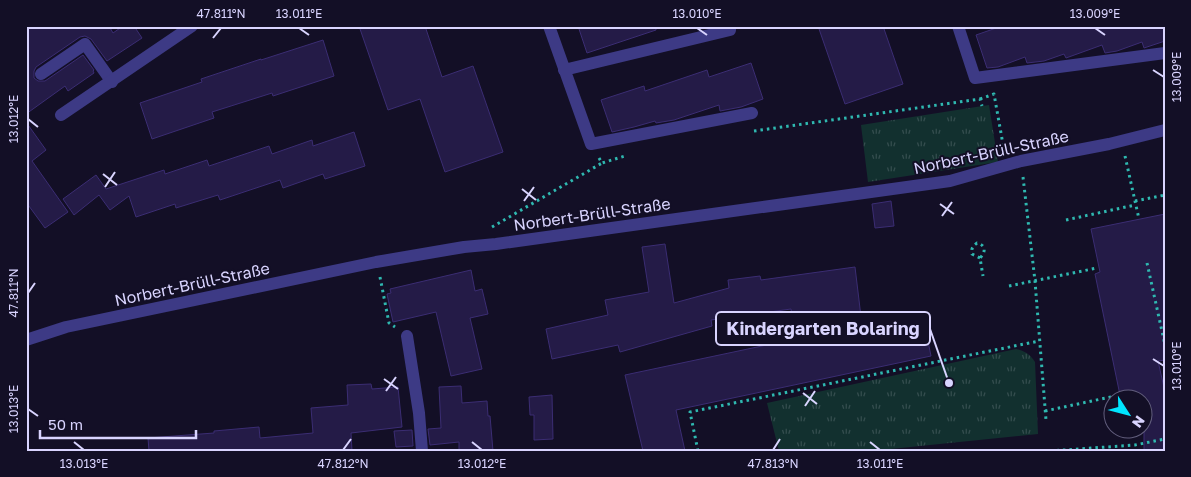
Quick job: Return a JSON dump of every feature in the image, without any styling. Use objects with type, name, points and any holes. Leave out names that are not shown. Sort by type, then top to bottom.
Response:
[{"type":"street","points":[[61,116],[192,26]]},
{"type":"street","points":[[549,26],[591,144],[752,113]]},
{"type":"street","points":[[958,26],[975,78],[1165,52]]},
{"type":"street","points":[[564,70],[730,30]]},
{"type":"street","points":[[41,74],[85,44],[112,82]]},
{"type":"street","name":"Norbert-Brüll-Straße","points":[[26,340],[66,327],[376,262],[464,247],[950,181],[1021,161],[1122,141],[1165,130]]},
{"type":"street","points":[[407,336],[419,413],[422,451]]},
{"type":"path","points":[[747,132],[977,100],[994,94],[1006,156]]},
{"type":"path","points":[[977,100],[980,99],[982,106]]},
{"type":"path","points":[[1122,141],[1139,219]]},
{"type":"path","points":[[591,144],[602,163]]},
{"type":"path","points":[[464,247],[492,227],[602,163],[628,155]]},
{"type":"path","points":[[1021,161],[1046,420]]},
{"type":"path","points":[[1066,220],[1165,195]]},
{"type":"path","points":[[977,243],[984,247],[985,251],[980,258],[972,254],[971,250],[977,243]]},
{"type":"path","points":[[980,258],[983,276]]},
{"type":"path","points":[[1147,263],[1165,345]]},
{"type":"path","points":[[1010,286],[1097,268]]},
{"type":"path","points":[[384,295],[389,323],[407,336]]},
{"type":"path","points":[[698,451],[690,412],[1039,341]]},
{"type":"path","points":[[1045,411],[1104,398]]},
{"type":"path","points":[[1050,451],[1135,445],[1165,440]]},
{"type":"green space","points":[[989,105],[998,162],[868,182],[861,125]]},
{"type":"green space","points":[[1016,349],[1027,353],[1035,362],[1038,434],[871,451],[779,451],[767,403]]},
{"type":"building","points":[[26,26],[109,26],[113,33],[123,26],[134,26],[142,38],[107,61],[91,39],[85,36],[80,37],[36,67],[34,78],[38,81],[45,81],[83,55],[94,70],[94,73],[68,91],[65,86],[26,114]]},
{"type":"building","points":[[359,26],[425,26],[442,77],[473,66],[503,152],[445,172],[420,99],[388,110]]},
{"type":"building","points":[[578,26],[656,26],[656,30],[587,53]]},
{"type":"building","points":[[818,26],[883,26],[903,84],[845,104]]},
{"type":"building","points":[[1002,26],[1165,26],[1165,41],[1144,48],[1142,42],[1117,51],[1105,53],[1102,45],[1066,58],[1064,54],[1044,61],[1027,63],[1025,57],[998,67],[987,68],[976,35]]},
{"type":"building","points":[[323,40],[334,76],[273,96],[272,93],[212,112],[214,118],[152,139],[140,103],[202,82],[201,79]]},
{"type":"building","points":[[751,63],[763,99],[741,107],[720,111],[719,105],[674,120],[656,123],[655,121],[612,132],[601,100],[644,86],[645,91],[707,70],[709,77]]},
{"type":"building","points":[[26,122],[46,150],[32,161],[68,212],[45,228],[26,202]]},
{"type":"building","points":[[354,132],[365,166],[325,179],[323,174],[283,188],[280,180],[220,200],[218,195],[176,208],[175,204],[136,217],[129,196],[110,210],[99,195],[74,215],[63,199],[96,175],[106,189],[164,170],[165,174],[207,160],[209,166],[269,146],[272,154],[312,140],[313,146]]},
{"type":"building","points":[[891,201],[894,226],[875,228],[872,204]]},
{"type":"building","points":[[1165,214],[1165,360],[1158,361],[1165,392],[1165,451],[1144,451],[1144,440],[1154,440],[1154,390],[1119,390],[1095,274],[1100,272],[1091,229]]},
{"type":"building","points":[[665,244],[674,303],[729,288],[728,280],[760,276],[761,280],[855,267],[862,325],[922,312],[931,356],[676,410],[685,451],[643,451],[625,375],[795,339],[791,309],[711,320],[712,326],[620,352],[618,345],[552,359],[546,329],[608,315],[605,300],[649,292],[642,247]]},
{"type":"building","points":[[471,270],[475,291],[482,289],[488,314],[470,318],[482,369],[451,376],[436,312],[393,322],[387,294],[391,293],[390,289]]},
{"type":"building","points":[[371,384],[372,389],[398,387],[402,427],[351,433],[352,451],[149,451],[148,438],[214,433],[214,431],[259,427],[260,438],[313,433],[311,408],[348,405],[347,385]]},
{"type":"building","points":[[461,386],[462,403],[487,401],[493,451],[459,451],[459,442],[430,445],[428,429],[441,428],[439,387]]},
{"type":"building","points":[[552,395],[553,439],[534,440],[534,415],[530,415],[529,397]]},
{"type":"building","points":[[412,430],[413,446],[396,447],[394,431]]},
{"type":"place","name":"Kindergarten Bolaring","points":[[949,383]]}]
